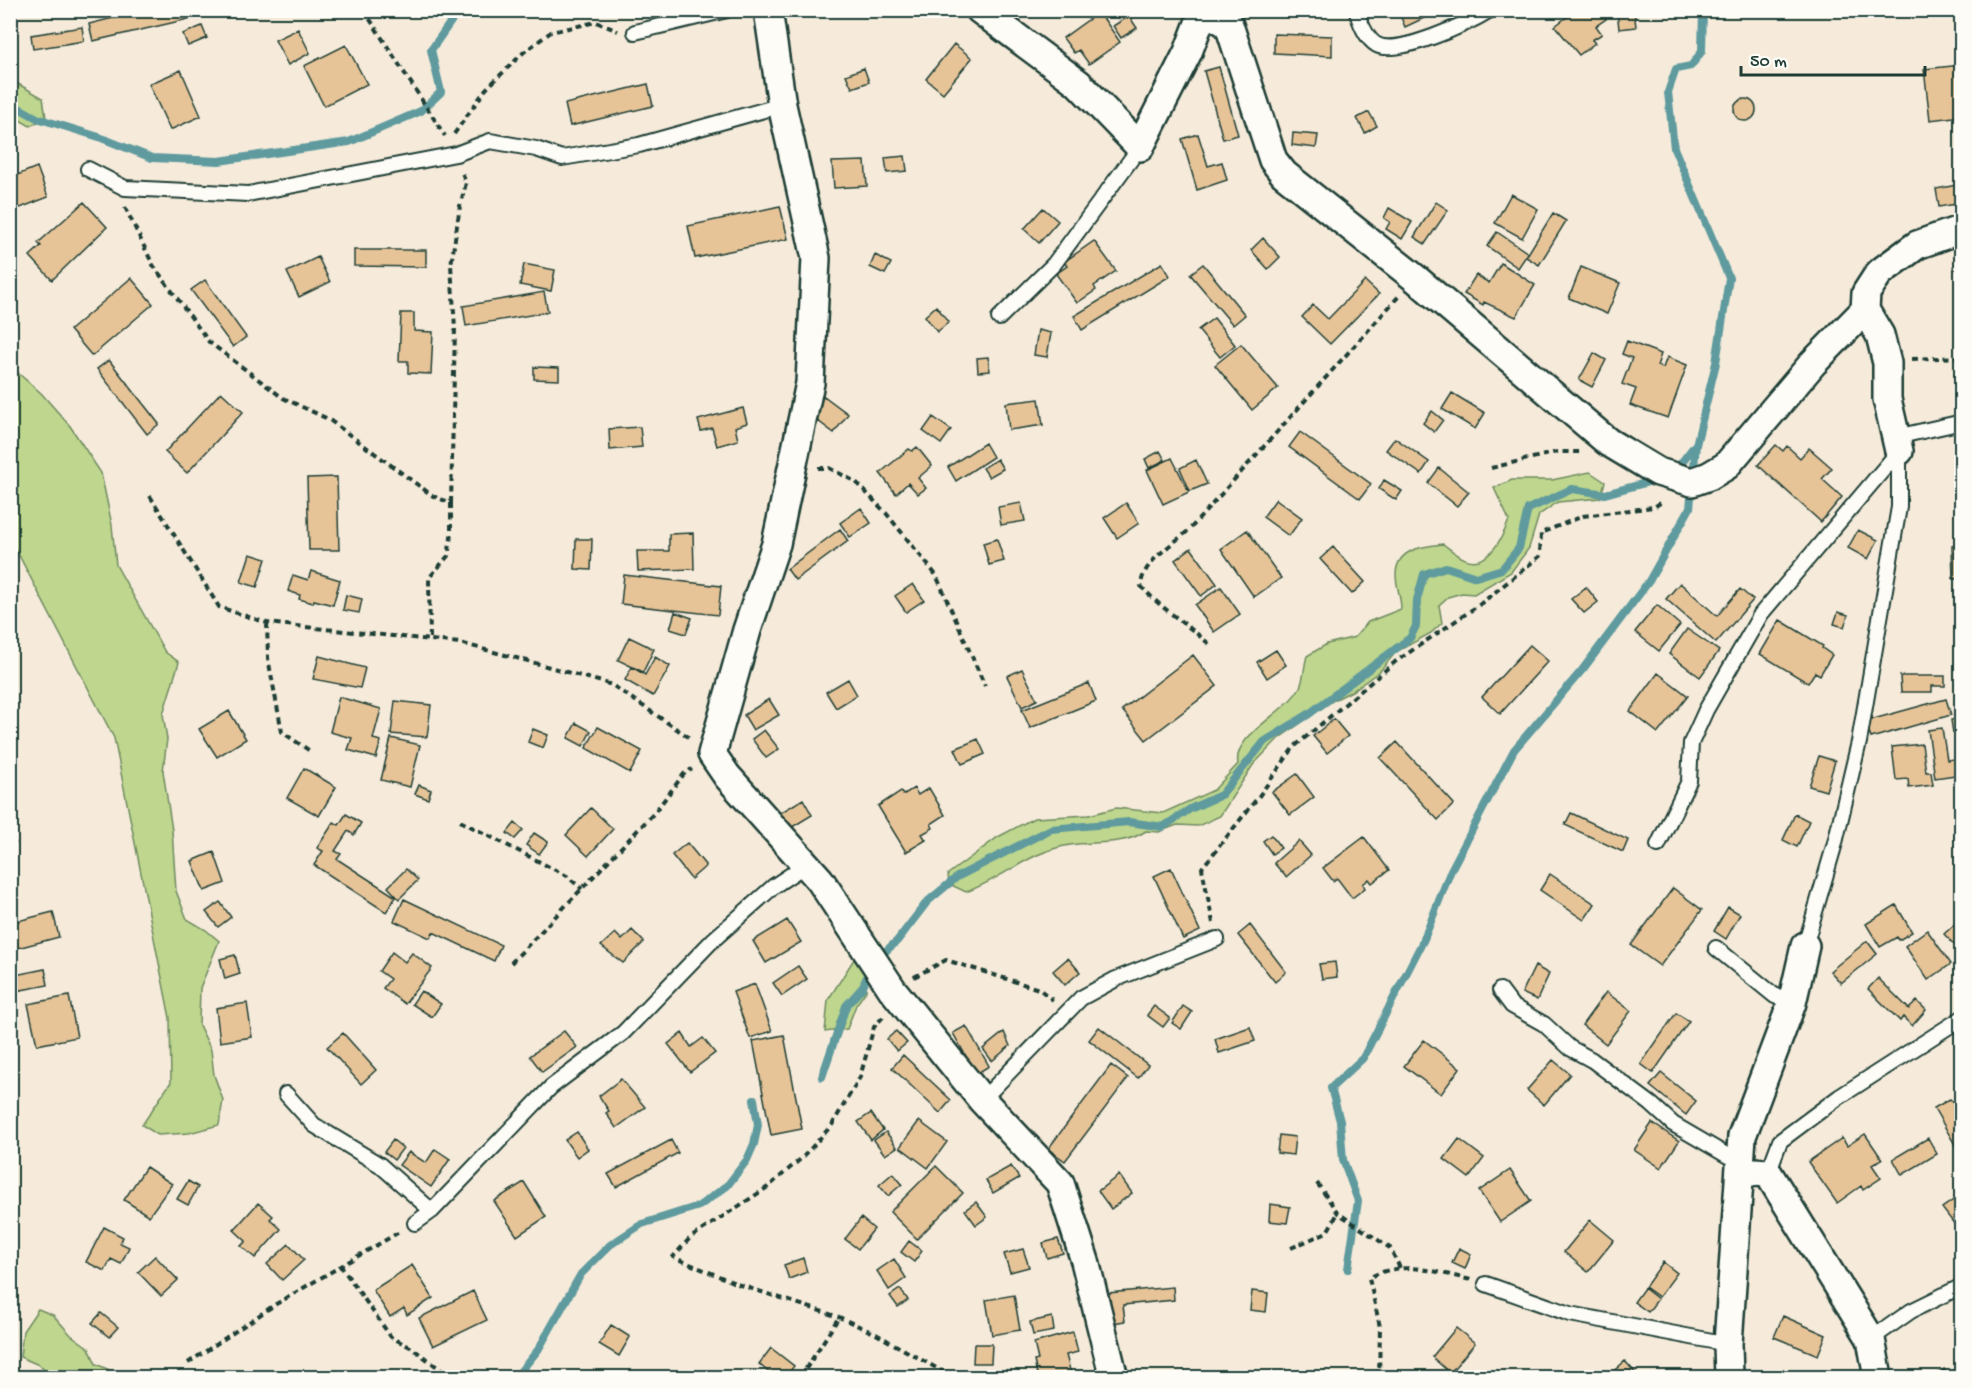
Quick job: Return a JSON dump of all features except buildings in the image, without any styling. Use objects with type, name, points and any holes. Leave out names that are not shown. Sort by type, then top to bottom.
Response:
[{"type":"street","points":[[768,10],[782,105],[816,258],[810,383],[794,468],[776,544],[712,750],[727,776],[807,864],[896,994],[982,1100],[1060,1183],[1084,1261],[1114,1377]]},
{"type":"street","points":[[980,10],[1078,83],[1140,147],[1188,52],[1204,10],[1229,25],[1273,160],[1284,174],[1415,278],[1608,442],[1658,472],[1685,480],[1701,481],[1726,466],[1813,363],[1865,310]]},
{"type":"street","points":[[1897,444],[1887,399],[1887,363],[1880,335],[1865,310],[1866,294],[1879,273],[1917,244],[1962,229]]},
{"type":"street","points":[[1729,1377],[1728,1344],[1742,1136],[1792,1003],[1805,946]]},
{"type":"street","points":[[1741,1165],[1767,1173],[1871,1339],[1878,1377]]},
{"type":"lane","points":[[635,32],[727,10]]},
{"type":"lane","points":[[1356,10],[1364,30],[1374,44],[1387,49],[1408,45],[1490,10]]},
{"type":"lane","points":[[88,169],[125,188],[248,194],[456,154],[490,141],[536,149],[562,158],[639,145],[782,105]]},
{"type":"lane","points":[[999,318],[1054,264],[1140,147]]},
{"type":"lane","points":[[1658,845],[1689,781],[1691,743],[1706,710],[1761,614],[1897,444],[1958,423],[1962,426]]},
{"type":"lane","points":[[1805,946],[1835,843],[1859,742],[1899,507],[1897,444]]},
{"type":"lane","points":[[415,1223],[432,1211],[551,1087],[623,1033],[713,940],[774,886],[807,864]]},
{"type":"lane","points":[[982,1100],[1081,998],[1116,979],[1217,939]]},
{"type":"lane","points":[[1716,948],[1775,996],[1792,1003]]},
{"type":"lane","points":[[1500,990],[1512,1006],[1544,1024],[1570,1048],[1592,1060],[1651,1104],[1673,1124],[1741,1165]]},
{"type":"lane","points":[[1767,1173],[1780,1141],[1839,1097],[1962,1018]]},
{"type":"lane","points":[[286,1094],[314,1125],[380,1166],[432,1211]]},
{"type":"lane","points":[[1486,1284],[1570,1314],[1728,1344]]},
{"type":"lane","points":[[1871,1339],[1911,1311],[1962,1286]]},
{"type":"path","points":[[364,10],[448,142],[486,90],[524,52],[551,32],[596,22],[615,30],[635,32]]},
{"type":"path","points":[[429,639],[429,578],[448,556],[451,538],[455,328],[451,265],[466,183],[456,154]]},
{"type":"path","points":[[125,188],[122,201],[153,265],[209,342],[283,398],[328,419],[433,496],[451,503]]},
{"type":"path","points":[[1209,644],[1152,599],[1141,586],[1141,575],[1154,560],[1189,530],[1415,278]]},
{"type":"path","points":[[1887,363],[1929,356],[1962,357]]},
{"type":"path","points":[[1491,468],[1557,452],[1592,452],[1608,442]]},
{"type":"path","points":[[794,468],[829,468],[856,482],[886,513],[936,575],[985,686]]},
{"type":"path","points":[[1217,939],[1202,868],[1294,747],[1395,662],[1479,605],[1540,556],[1541,533],[1583,516],[1654,507],[1676,493],[1685,480]]},
{"type":"path","points":[[150,496],[219,607],[267,623],[460,643],[612,685],[695,742],[712,750],[684,774],[654,813],[511,963]]},
{"type":"path","points":[[267,623],[268,658],[282,732],[310,751]]},
{"type":"path","points":[[460,821],[567,876],[582,889]]},
{"type":"path","points":[[10,844],[18,841]]},
{"type":"path","points":[[954,1377],[876,1334],[839,1317],[740,1285],[673,1257],[690,1238],[768,1187],[803,1157],[832,1125],[860,1077],[874,1027],[896,994],[946,960],[1039,988],[1067,1011]]},
{"type":"path","points":[[1317,1183],[1338,1213],[1390,1248],[1400,1268]]},
{"type":"path","points":[[1291,1248],[1327,1232],[1338,1213]]},
{"type":"path","points":[[188,1363],[340,1265],[415,1223]]},
{"type":"path","points":[[340,1265],[391,1337],[412,1348],[452,1377]]},
{"type":"path","points":[[1379,1377],[1380,1327],[1369,1278],[1384,1270],[1414,1267],[1486,1284]]},
{"type":"path","points":[[801,1377],[839,1317]]},
{"type":"green space","points":[[11,80],[43,98],[46,118],[30,126],[11,115]]},
{"type":"green space","points":[[11,367],[41,393],[70,426],[101,473],[112,525],[116,565],[165,652],[179,662],[163,714],[167,739],[163,771],[172,830],[176,891],[187,919],[219,941],[200,988],[199,1025],[211,1050],[214,1075],[223,1100],[219,1125],[189,1133],[158,1135],[142,1125],[171,1082],[170,1018],[114,738],[11,540]]},
{"type":"green space","points":[[1590,472],[1605,482],[1600,498],[1558,502],[1539,515],[1529,548],[1511,572],[1474,594],[1462,593],[1448,597],[1439,605],[1442,623],[1431,633],[1396,652],[1380,671],[1278,739],[1253,765],[1220,816],[1198,826],[1177,825],[1159,832],[1146,831],[1119,841],[1056,848],[1029,859],[966,892],[949,884],[948,874],[998,837],[1034,818],[1089,815],[1116,808],[1163,813],[1214,790],[1238,764],[1238,753],[1243,743],[1284,706],[1300,687],[1307,656],[1327,644],[1355,637],[1368,622],[1401,609],[1396,575],[1397,566],[1406,554],[1419,548],[1443,544],[1465,559],[1476,561],[1483,559],[1494,548],[1509,520],[1494,488],[1512,480],[1552,480]]},
{"type":"green space","points":[[854,959],[867,976],[866,991],[856,1005],[847,1029],[825,1032],[828,1000]]},
{"type":"green space","points":[[38,1309],[53,1315],[71,1335],[89,1348],[96,1364],[116,1373],[136,1374],[138,1377],[52,1377],[39,1365],[20,1357],[23,1331]]},
{"type":"water","points":[[426,1370],[439,1372],[444,1377],[402,1377]]},
{"type":"waterway","points":[[10,103],[37,118],[99,137],[152,158],[219,161],[349,142],[421,111],[441,92],[431,50],[459,10]]},
{"type":"waterway","points":[[1348,1269],[1358,1201],[1343,1160],[1340,1121],[1331,1088],[1363,1058],[1424,939],[1451,870],[1514,750],[1583,669],[1649,581],[1690,508],[1696,445],[1716,363],[1729,278],[1674,148],[1668,92],[1676,69],[1691,66],[1702,51],[1703,10]]},
{"type":"waterway","points":[[1675,471],[1695,445]]},
{"type":"waterway","points":[[878,958],[897,941],[927,902],[957,877],[1051,829],[1129,822],[1163,827],[1190,809],[1221,795],[1264,742],[1309,714],[1410,638],[1416,626],[1417,600],[1424,574],[1446,567],[1476,577],[1502,569],[1519,548],[1528,509],[1572,489],[1605,494],[1656,480]]},
{"type":"waterway","points":[[822,1077],[846,1006],[862,988],[871,968]]},
{"type":"waterway","points":[[515,1378],[538,1350],[581,1274],[610,1245],[642,1224],[699,1206],[727,1186],[747,1160],[754,1144],[758,1125],[754,1099]]}]
